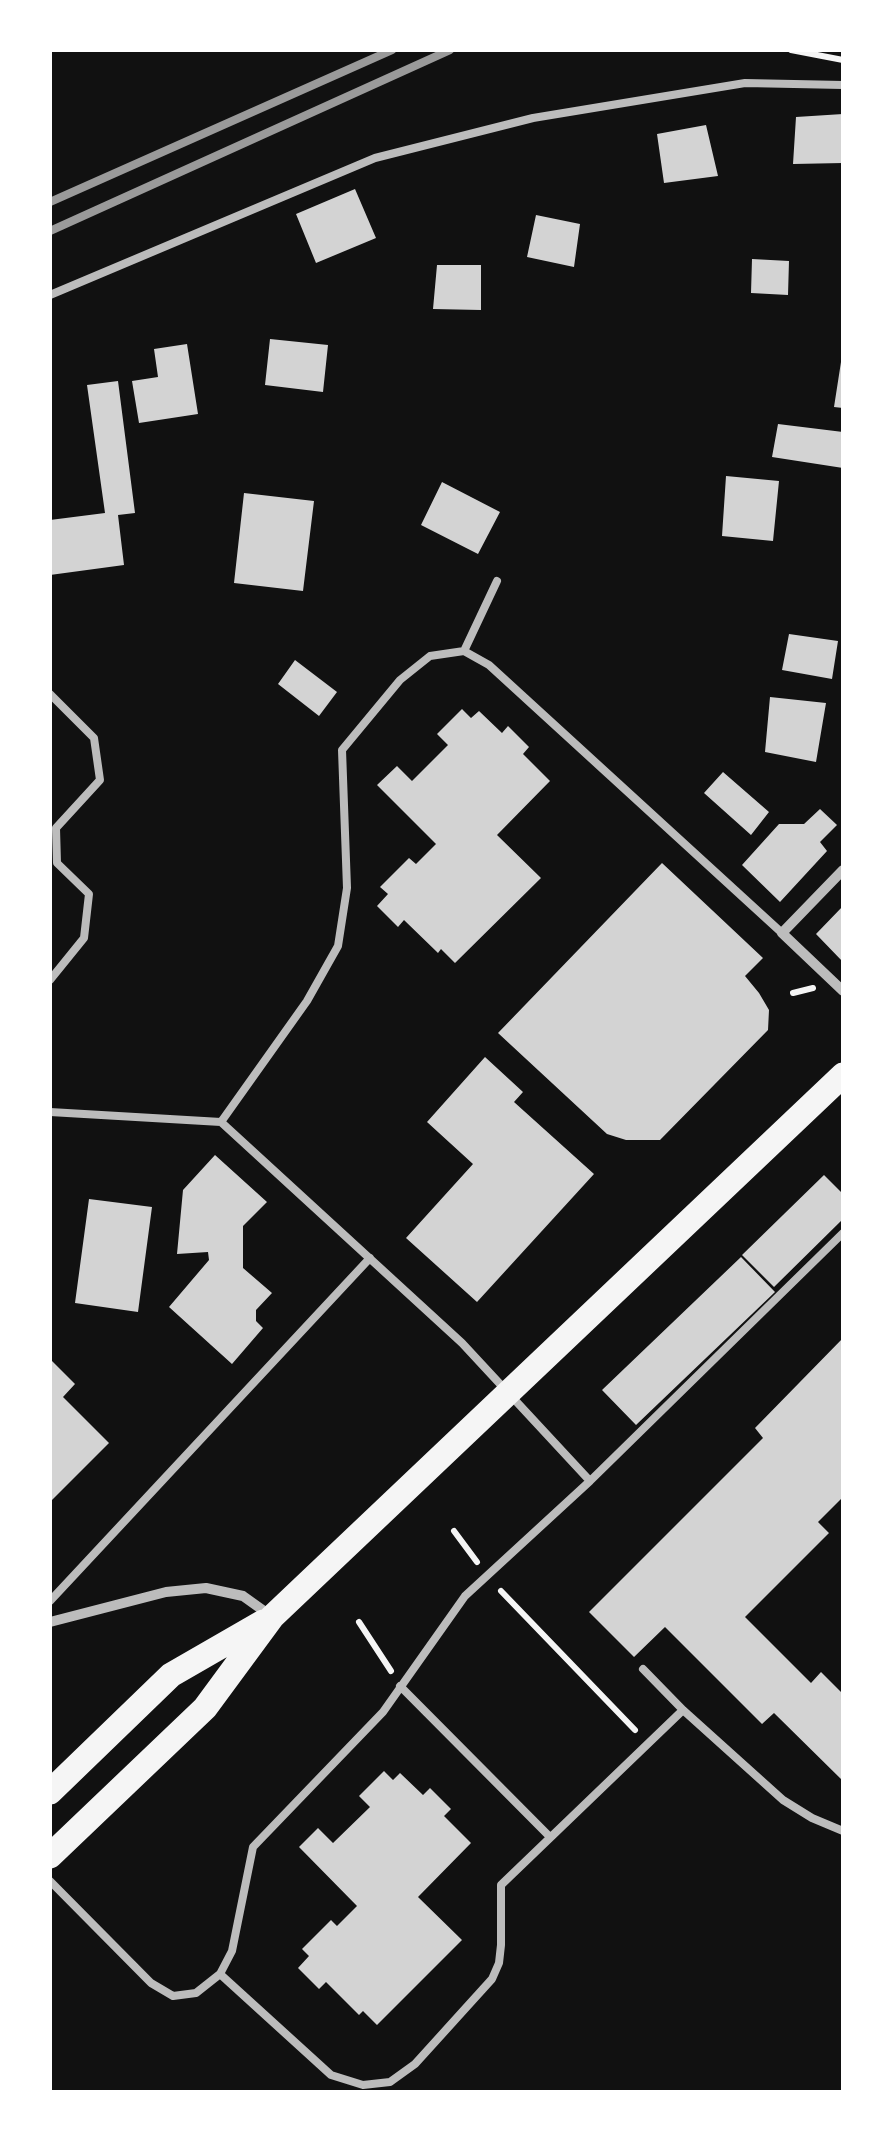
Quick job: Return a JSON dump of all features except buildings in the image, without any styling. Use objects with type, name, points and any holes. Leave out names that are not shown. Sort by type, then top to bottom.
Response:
[{"type":"main road","points":[[50,1856],[204,1708],[272,1617],[843,1075]]},
{"type":"main road","points":[[50,1792],[171,1676],[272,1617]]},
{"type":"street","points":[[843,870],[782,933],[843,991]]},
{"type":"street","points":[[50,1622],[166,1592],[206,1588],[243,1596],[272,1617]]},
{"type":"lane","points":[[50,296],[374,158],[533,118],[728,85],[843,86]]},
{"type":"lane","points":[[464,651],[496,582]]},
{"type":"lane","points":[[222,1122],[307,1001],[338,946],[346,888],[342,750],[400,680],[430,656],[464,651],[490,665],[782,933]]},
{"type":"lane","points":[[50,694],[94,738],[100,780],[56,828],[57,864],[90,894],[84,938],[50,980]]},
{"type":"lane","points":[[50,1112],[222,1122],[462,1343],[590,1481]]},
{"type":"lane","points":[[50,1880],[151,1984],[173,1996],[196,1994],[220,1974],[232,1951],[253,1847],[383,1712],[465,1596],[590,1481],[843,1234]]},
{"type":"lane","points":[[50,1601],[370,1258]]},
{"type":"lane","points":[[643,1669],[783,1800],[843,1831]]},
{"type":"lane","points":[[400,1686],[550,1837]]},
{"type":"lane","points":[[220,1974],[331,2074],[362,2085],[390,2082],[415,2064],[492,1979],[501,1945],[501,1885],[683,1710]]},
{"type":"path","points":[[792,50],[843,60]]},
{"type":"path","points":[[454,1531],[487,1576],[647,1742]]},
{"type":"path","points":[[359,1622],[400,1686]]},
{"type":"railway","points":[[50,202],[392,50]]},
{"type":"railway","points":[[50,231],[450,50]]}]
